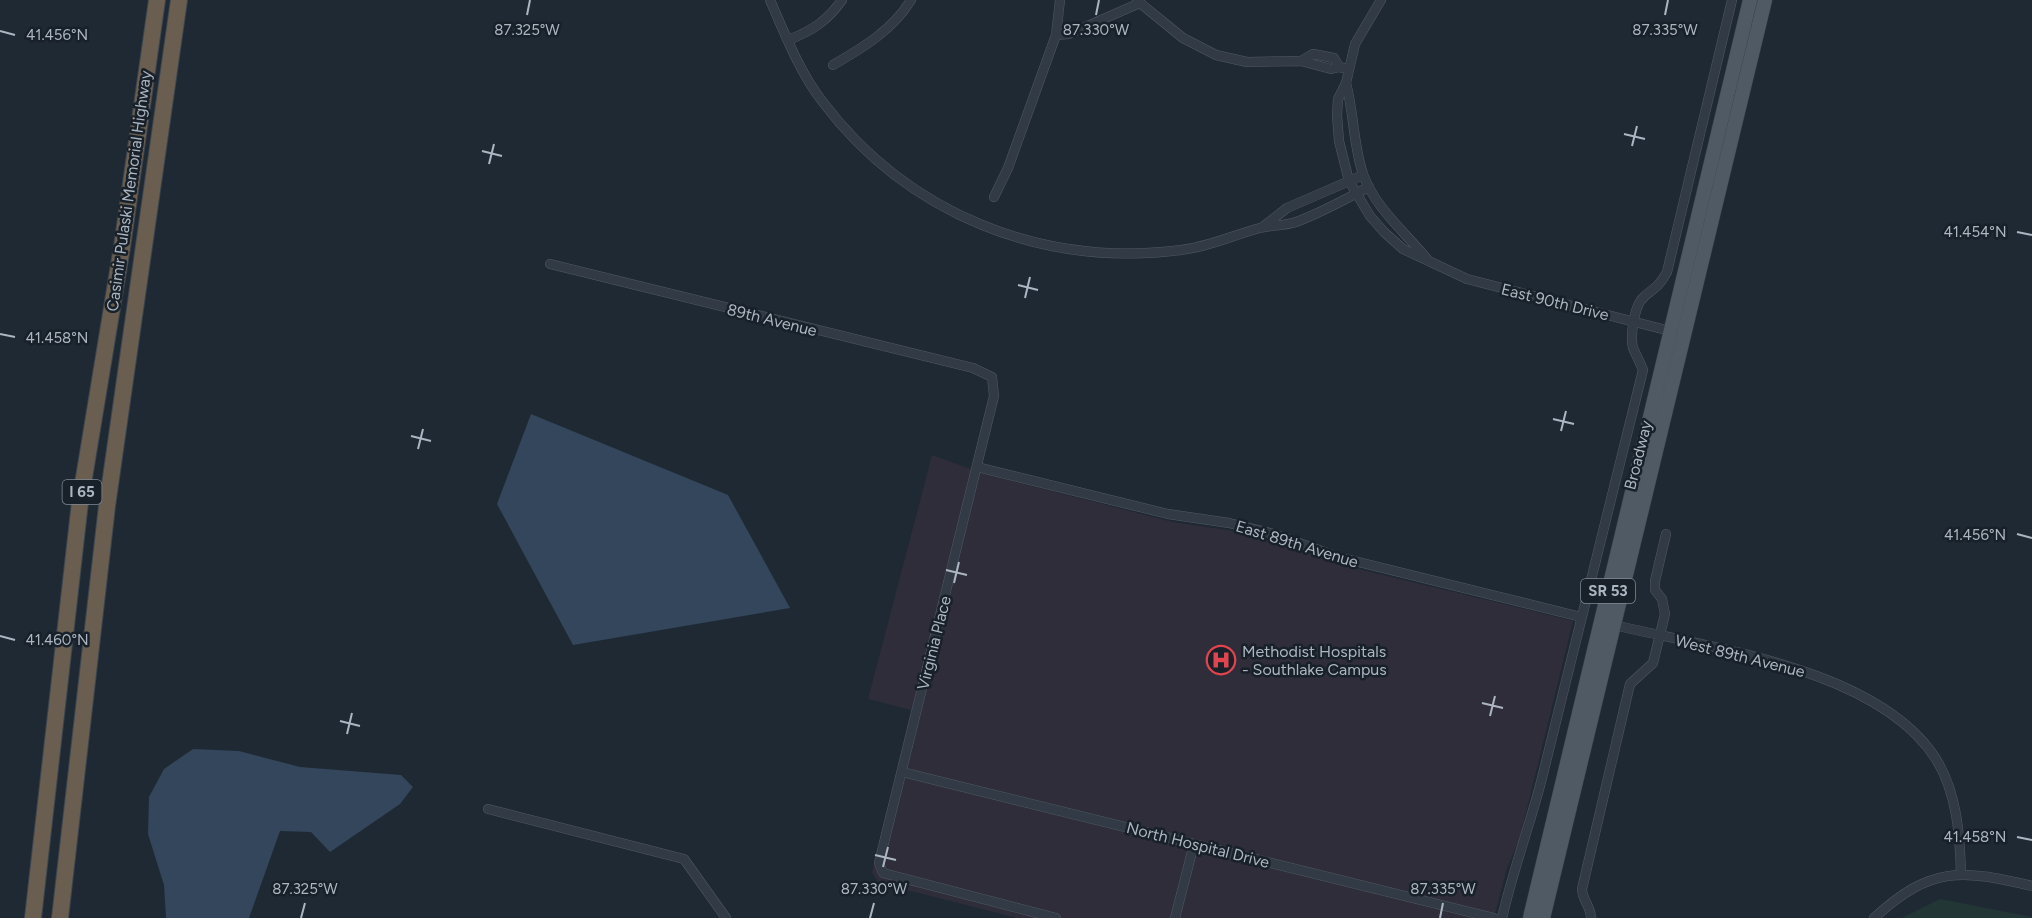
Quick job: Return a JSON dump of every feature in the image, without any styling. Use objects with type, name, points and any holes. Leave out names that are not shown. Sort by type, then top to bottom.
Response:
[{"type":"highway","name":"Casimir Pulaski Memorial Highway","points":[[33,918],[80,502],[122,247],[157,0]]},
{"type":"highway","name":"Casimir Pulaski Memorial Highway","points":[[60,918],[108,506],[179,0]]},
{"type":"main road","name":"Broadway","points":[[1543,918],[1614,625],[1750,0]]},
{"type":"main road","name":"Broadway","points":[[1530,918],[1677,333],[1765,0]]},
{"type":"street","points":[[770,0],[788,40],[821,100],[852,135],[884,166],[933,200],[971,220],[1014,238],[1060,249],[1107,254],[1153,253],[1211,244],[1262,227],[1294,223],[1370,187]]},
{"type":"street","points":[[788,40],[813,30],[831,15],[842,0]]},
{"type":"street","points":[[833,65],[871,42],[905,10],[911,0]]},
{"type":"street","points":[[994,196],[1008,168],[1056,35],[1060,0]]},
{"type":"street","points":[[1346,83],[1343,68],[1358,36],[1381,0]]},
{"type":"street","points":[[1502,918],[1514,866],[1521,852],[1541,780],[1643,370],[1633,347],[1635,322],[1642,299],[1654,291],[1667,272],[1732,0]]},
{"type":"street","points":[[1056,35],[1069,34],[1138,2],[1183,38],[1216,55],[1247,62],[1301,61],[1331,69],[1343,68]]},
{"type":"street","name":"East 90th Drive","points":[[1346,83],[1351,102],[1354,140],[1363,175],[1378,202],[1428,261]]},
{"type":"street","name":"East 90th Drive","points":[[1346,83],[1338,99],[1337,115],[1349,181],[1370,216],[1395,243],[1467,279],[1677,333]]},
{"type":"street","points":[[1262,227],[1287,208],[1363,175]]},
{"type":"street","name":"89th Avenue","points":[[550,264],[973,368],[992,377]]},
{"type":"street","name":"Virginia Place","points":[[992,377],[994,396],[879,863],[882,873],[1056,918]]},
{"type":"street","name":"East 89th Avenue","points":[[977,467],[1168,514],[1229,523],[1274,534],[1338,557],[1581,617]]},
{"type":"street","points":[[1592,918],[1589,904],[1582,896],[1582,889],[1630,684],[1653,663],[1660,636],[1665,614],[1662,599],[1655,590],[1655,581],[1666,534]]},
{"type":"street","name":"West 89th Avenue","points":[[1614,625],[1791,667],[1881,706],[1905,724],[1936,759],[1949,785],[1957,822],[1960,874]]},
{"type":"street","name":"North Hospital Drive","points":[[902,772],[1494,918]]},
{"type":"street","points":[[488,809],[684,859],[726,918]]},
{"type":"street","points":[[1175,918],[1194,844]]},
{"type":"street","points":[[1874,918],[1907,891],[1932,879],[1960,874],[1987,876],[2032,886]]},
{"type":"shaded area","name":"Methodist Hospitals - Southlake Campus","points":[[932,455],[985,474],[1173,522],[1233,531],[1284,544],[1338,564],[1573,621],[1519,841],[1507,868],[1494,918],[1017,918],[879,883],[872,873],[911,710],[868,699]]},
{"type":"green space","points":[[1940,899],[2032,917],[2032,918],[1902,918]]},
{"type":"water","points":[[531,414],[728,495],[790,608],[573,645],[497,504]]},
{"type":"water","points":[[193,749],[239,751],[300,767],[401,775],[413,787],[400,804],[330,852],[311,832],[280,831],[249,918],[166,918],[164,885],[148,834],[149,797],[164,769]]},
{"type":"place","name":"Methodist Hospitals - Southlake Campus","points":[[1221,660]]}]
